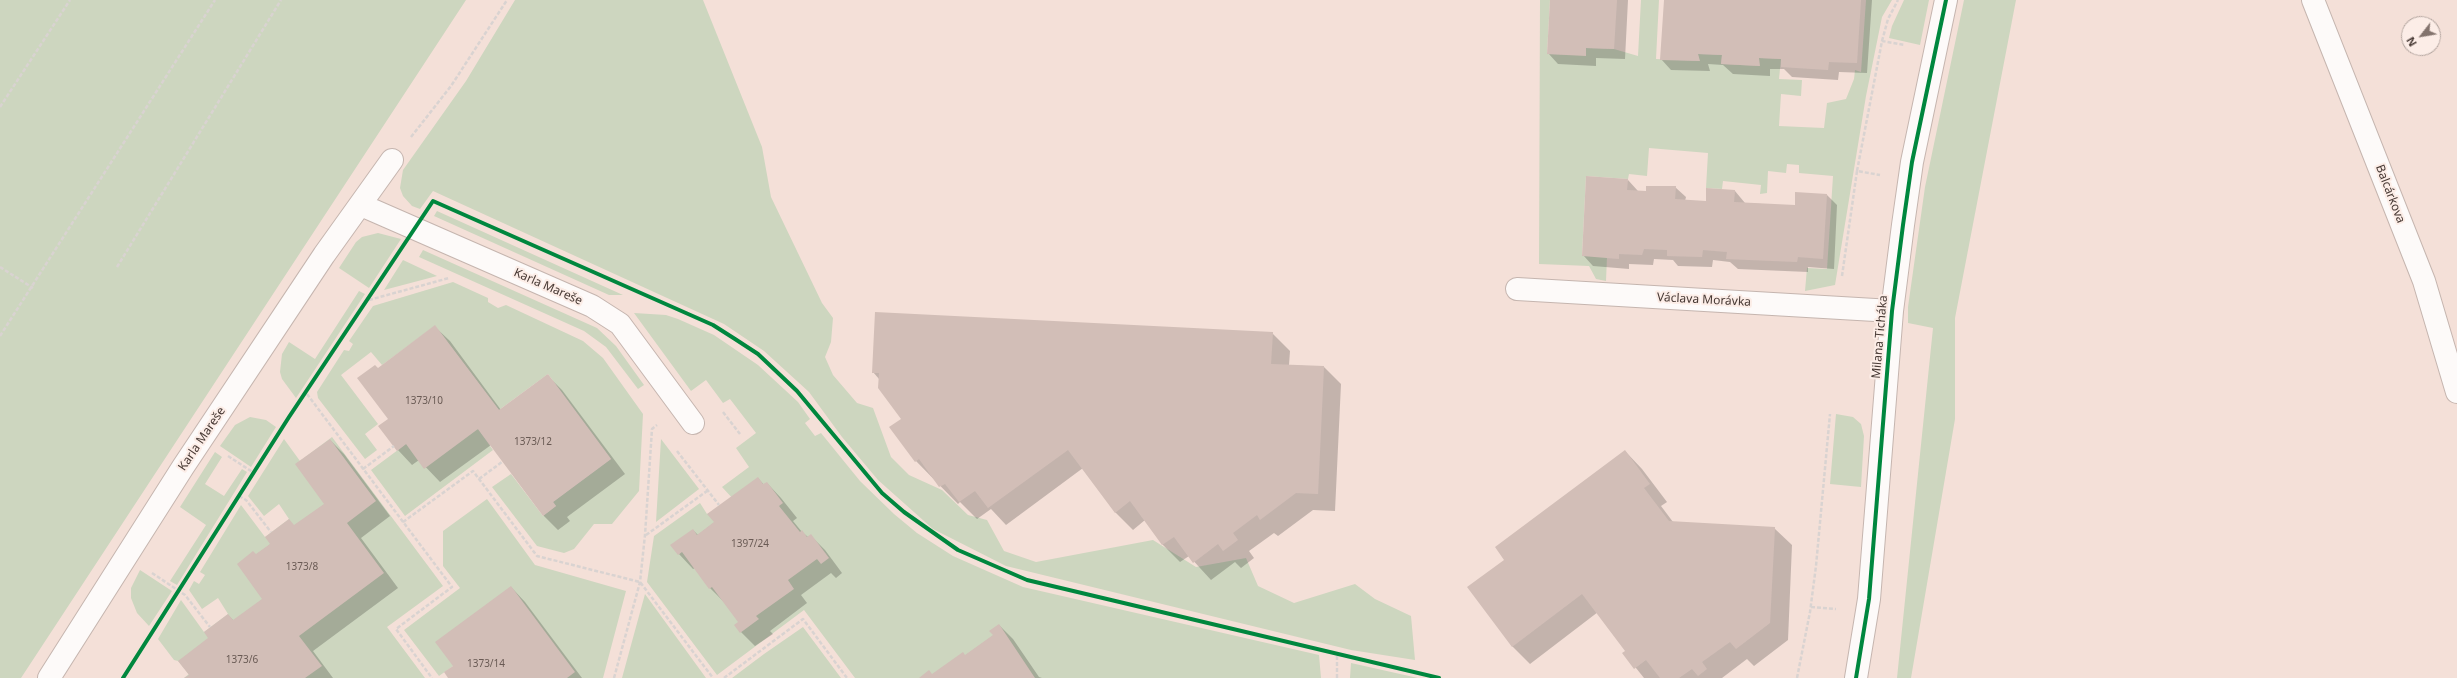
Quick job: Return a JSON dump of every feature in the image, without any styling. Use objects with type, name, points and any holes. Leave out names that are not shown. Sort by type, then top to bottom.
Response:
[{"type":"street","name":"Milana Ticháka","points":[[1856,678],[1869,599],[1892,311],[1912,162],[1946,0]]},
{"type":"street","name":"Balcárkova","points":[[2313,0],[2424,281],[2457,392]]},
{"type":"street","name":"Karla Mareše","points":[[49,678],[183,467],[324,255],[392,160]]},
{"type":"street","name":"Karla Mareše","points":[[361,205],[592,306],[620,324],[693,423]]},
{"type":"street","name":"Václava Morávka","points":[[1517,289],[1892,311]]},
{"type":"path","points":[[0,107],[70,0]]},
{"type":"path","points":[[0,336],[33,288],[215,0]]},
{"type":"path","points":[[117,267],[281,0]]},
{"type":"path","points":[[392,160],[451,86],[507,0]]},
{"type":"path","points":[[1842,278],[1857,171],[1882,41],[1888,19],[1898,0]]},
{"type":"path","points":[[1882,41],[1911,46]]},
{"type":"path","points":[[1857,171],[1887,176]]},
{"type":"path","points":[[0,268],[33,288]]},
{"type":"path","points":[[369,300],[452,277]]},
{"type":"path","points":[[364,307],[373,294]]},
{"type":"path","points":[[303,399],[311,387]]},
{"type":"path","points":[[307,394],[452,587],[396,629],[432,678]]},
{"type":"path","points":[[1797,678],[1811,607],[1822,518],[1830,414]]},
{"type":"path","points":[[653,419],[662,431]]},
{"type":"path","points":[[614,678],[640,582],[645,535],[652,429],[658,425]]},
{"type":"path","points":[[363,469],[394,446]]},
{"type":"path","points":[[676,449],[719,506]]},
{"type":"path","points":[[222,453],[233,462],[254,473]]},
{"type":"path","points":[[479,479],[502,462]]},
{"type":"path","points":[[251,479],[258,467]]},
{"type":"path","points":[[403,522],[473,471],[537,556],[640,582],[713,678]]},
{"type":"path","points":[[235,502],[243,490]]},
{"type":"path","points":[[645,535],[707,490]]},
{"type":"path","points":[[239,496],[246,500],[271,532]]},
{"type":"path","points":[[148,570],[185,595],[210,627]]},
{"type":"path","points":[[175,597],[183,584]]},
{"type":"path","points":[[1811,607],[1838,610]]},
{"type":"path","points":[[724,678],[803,619],[847,678]]},
{"type":"path","points":[[1330,652],[1345,656]]},
{"type":"path","points":[[1336,678],[1337,654]]},
{"type":"green space","points":[[0,0],[466,0],[21,678],[0,678]]},
{"type":"green space","points":[[515,0],[703,0],[762,147],[771,197],[822,303],[833,318],[831,342],[825,357],[833,375],[857,403],[873,408],[891,457],[909,475],[942,490],[968,515],[987,520],[1004,551],[1036,562],[1153,540],[1196,567],[1246,558],[1258,586],[1294,603],[1355,584],[1375,599],[1411,616],[1415,660],[1351,650],[1006,566],[933,529],[878,480],[842,437],[809,392],[764,351],[724,324],[433,191],[420,209],[412,206],[403,196],[400,188],[403,170],[466,81]]},
{"type":"green space","points":[[1540,0],[1550,0],[1547,54],[1586,55],[1586,48],[1614,49],[1638,56],[1641,0],[1659,0],[1656,59],[1699,61],[1698,54],[1722,55],[1721,64],[1759,66],[1759,58],[1781,59],[1779,79],[1802,80],[1801,96],[1781,94],[1779,126],[1824,128],[1827,103],[1846,99],[1854,79],[1855,70],[1861,72],[1866,0],[1892,0],[1882,17],[1866,96],[1835,285],[1805,291],[1807,268],[1827,269],[1833,176],[1799,173],[1799,165],[1787,164],[1786,173],[1768,171],[1767,193],[1760,194],[1761,185],[1723,181],[1722,189],[1706,188],[1708,153],[1649,148],[1647,176],[1629,174],[1628,179],[1586,176],[1582,255],[1607,257],[1606,281],[1596,279],[1589,266],[1539,264]]},
{"type":"green space","points":[[1904,0],[1929,0],[1920,45],[1889,38],[1892,26]]},
{"type":"green space","points":[[1964,0],[2016,0],[1955,318],[1955,419],[1911,678],[1897,678],[1933,328],[1908,323],[1908,307],[1925,187]]},
{"type":"green space","points":[[437,211],[623,295],[609,295],[434,216]]},
{"type":"green space","points":[[378,233],[401,239],[369,288],[339,268],[356,242],[362,237]]},
{"type":"green space","points":[[423,250],[597,328],[616,346],[644,385],[638,389],[606,347],[584,331],[419,257]]},
{"type":"green space","points":[[403,260],[437,276],[384,290]]},
{"type":"green space","points":[[453,282],[488,298],[488,302],[498,308],[506,305],[583,341],[603,358],[643,414],[639,491],[612,524],[594,524],[574,549],[564,553],[537,546],[492,487],[511,474],[543,516],[556,506],[553,502],[611,459],[548,374],[499,410],[435,326],[382,365],[371,352],[341,375],[378,424],[365,434],[377,450],[365,459],[318,398],[317,392],[344,350],[349,351],[353,344],[349,341],[373,306]]},
{"type":"green space","points":[[359,291],[365,294],[296,398],[282,379],[280,372],[282,354],[289,342],[315,359]]},
{"type":"green space","points":[[634,313],[666,315],[678,319],[714,335],[758,365],[798,402],[810,419],[805,423],[815,436],[821,433],[860,481],[894,514],[917,533],[953,556],[1023,587],[1319,655],[1321,678],[855,678],[804,610],[717,675],[647,582],[654,536],[700,503],[707,514],[735,501],[722,487],[749,467],[736,448],[756,433],[730,399],[723,403],[706,380],[691,391]]},
{"type":"green space","points":[[1836,414],[1853,417],[1861,424],[1864,436],[1861,487],[1830,484]]},
{"type":"green space","points":[[250,417],[266,420],[276,427],[251,467],[220,446],[235,425]]},
{"type":"green space","points":[[478,429],[493,450],[405,516],[371,470],[406,444]]},
{"type":"green space","points":[[332,437],[443,586],[387,627],[425,678],[184,678],[189,674],[178,661],[174,660],[158,639],[181,600],[204,632],[228,614],[218,598],[202,609],[189,590],[194,581],[199,584],[205,575],[200,572],[241,505],[265,537],[289,519],[279,504],[264,516],[248,496],[284,439],[300,461]]},
{"type":"green space","points":[[661,439],[699,489],[656,522]]},
{"type":"green space","points":[[215,452],[222,457],[205,484],[224,496],[242,469],[247,472],[177,585],[170,581],[206,525],[180,507]]},
{"type":"green space","points":[[487,499],[535,565],[626,591],[603,678],[462,678],[453,666],[439,676],[404,630],[460,588],[443,566],[443,531]]},
{"type":"green space","points":[[140,570],[172,591],[149,626],[137,613],[131,598],[131,588]]},
{"type":"green space","points":[[645,594],[706,678],[622,678]]},
{"type":"green space","points":[[803,627],[841,678],[732,678],[764,654]]},
{"type":"green space","points":[[1351,663],[1418,678],[1350,678]]},
{"type":"building","points":[[1550,0],[1617,0],[1614,49],[1586,48],[1586,56],[1547,54]]},
{"type":"building","points":[[1664,0],[1861,0],[1857,63],[1829,62],[1828,70],[1781,67],[1781,59],[1759,58],[1760,66],[1721,64],[1722,55],[1698,54],[1700,61],[1660,60]]},
{"type":"building","points":[[1586,176],[1628,179],[1627,190],[1646,191],[1646,186],[1676,186],[1675,199],[1706,201],[1706,188],[1735,190],[1734,202],[1795,205],[1795,192],[1827,194],[1823,259],[1798,257],[1797,262],[1726,259],[1727,252],[1703,250],[1702,257],[1667,256],[1667,250],[1644,249],[1642,255],[1619,254],[1619,259],[1582,256]]},
{"type":"building","points":[[875,312],[1273,332],[1271,364],[1324,366],[1318,494],[1296,493],[1260,520],[1257,515],[1233,533],[1238,540],[1223,551],[1218,544],[1193,563],[1174,537],[1162,545],[1130,501],[1115,513],[1068,450],[988,508],[975,491],[959,502],[945,484],[939,487],[919,459],[915,462],[889,427],[901,419],[878,388],[879,373],[872,373]]},
{"type":"building","points":[[435,325],[499,410],[548,374],[611,459],[553,502],[556,506],[543,516],[478,429],[424,469],[406,444],[397,451],[378,426],[388,419],[357,378],[375,365],[378,368]]},
{"type":"building","points":[[330,439],[376,501],[347,523],[384,573],[299,636],[322,666],[305,678],[184,678],[189,675],[178,661],[208,638],[204,632],[228,614],[233,620],[262,599],[237,564],[253,551],[256,554],[270,544],[265,537],[289,519],[294,525],[324,504],[295,464]]},
{"type":"building","points":[[1625,450],[1650,484],[1644,488],[1669,521],[1775,527],[1770,623],[1736,649],[1730,642],[1702,662],[1707,669],[1698,676],[1692,669],[1679,678],[1660,678],[1646,660],[1634,669],[1622,653],[1625,651],[1582,594],[1512,647],[1467,587],[1504,560],[1495,547]]},
{"type":"building","points":[[758,477],[763,484],[767,482],[783,503],[779,506],[800,532],[802,530],[807,537],[811,534],[829,558],[821,564],[817,559],[788,580],[794,589],[756,616],[759,619],[740,633],[734,625],[738,622],[712,587],[709,589],[682,552],[678,555],[670,545],[693,529],[697,535],[714,522],[707,514]]},
{"type":"building","points":[[511,586],[575,672],[567,678],[448,678],[444,672],[453,666],[435,642]]},
{"type":"building","points":[[999,624],[1035,678],[919,678],[929,670],[932,674],[963,652],[965,655],[993,635],[989,631]]},
{"type":"cycle path","points":[[1856,678],[1869,599],[1892,311],[1903,225],[1912,162],[1946,0]]},
{"type":"cycle path","points":[[123,678],[289,417],[433,201],[713,325],[758,354],[797,391],[882,493],[904,512],[958,550],[1027,580],[1439,678]]}]
